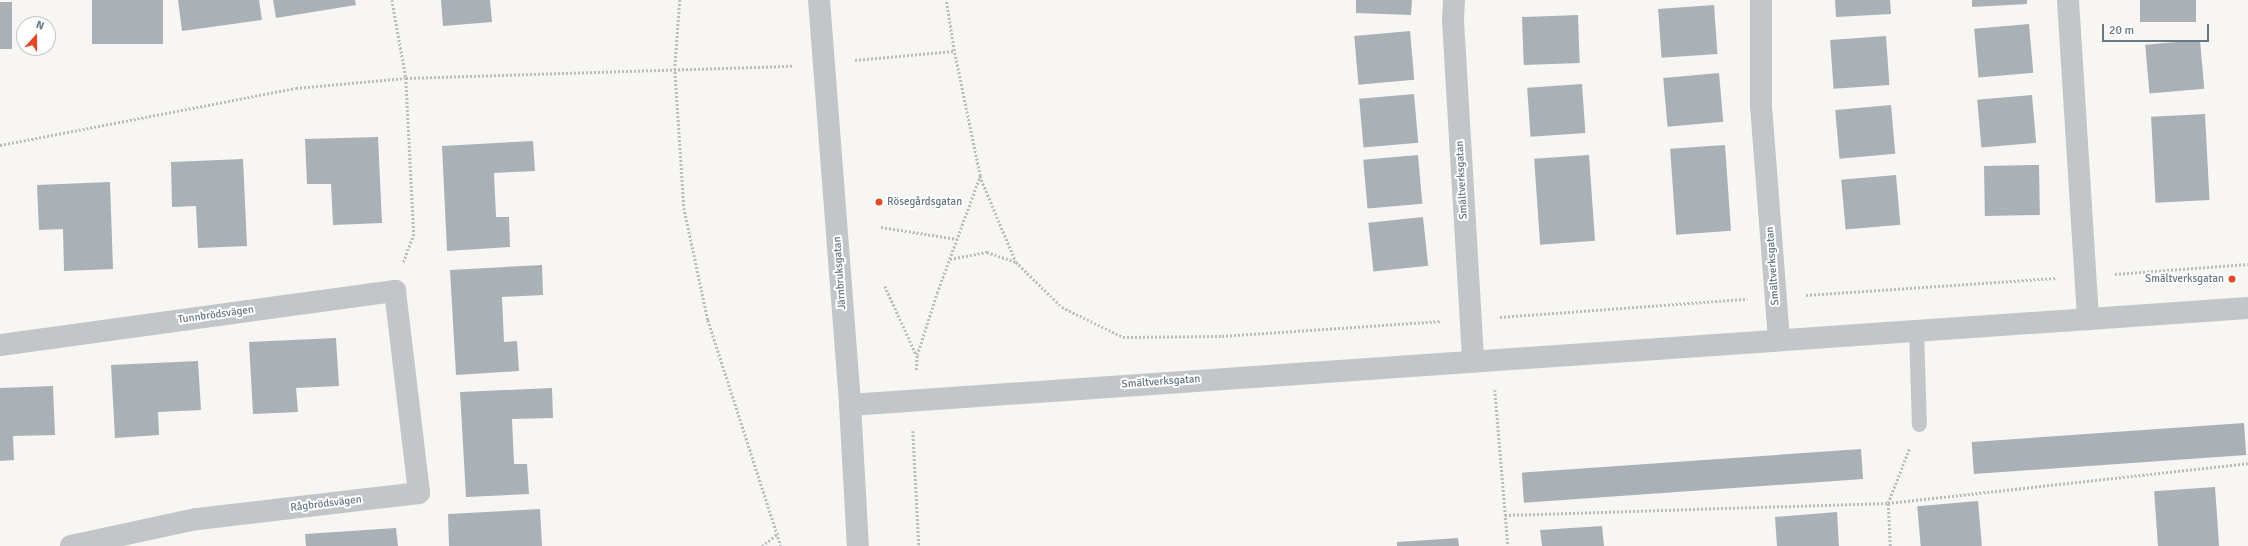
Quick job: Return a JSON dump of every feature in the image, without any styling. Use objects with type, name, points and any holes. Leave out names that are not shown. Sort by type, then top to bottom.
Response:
[{"type":"street","name":"Järnbruksgatan","points":[[820,0],[850,404],[858,546]]},
{"type":"street","name":"Smältverksgatan","points":[[1454,0],[1453,21],[1471,319],[1483,360]]},
{"type":"street","name":"Smältverksgatan","points":[[1761,0],[1762,106],[1779,340]]},
{"type":"street","points":[[2068,0],[2088,319]]},
{"type":"street","name":"Rågbrödsvägen","points":[[72,546],[196,519],[419,493],[395,291]]},
{"type":"street","name":"Tunnbrödsvägen","points":[[0,345],[395,291]]},
{"type":"street","name":"Smältverksgatan","points":[[850,404],[2248,308]]},
{"type":"lane","points":[[1916,330],[1919,424]]},
{"type":"path","points":[[392,0],[406,78],[414,234],[395,291]]},
{"type":"path","points":[[680,0],[675,68],[684,208],[708,320],[781,546]]},
{"type":"path","points":[[946,0],[954,51],[980,176],[1016,262],[1062,307],[1122,337],[1222,336],[2248,264]]},
{"type":"path","points":[[854,60],[954,51]]},
{"type":"path","points":[[0,145],[296,88],[406,78],[675,68],[794,66]]},
{"type":"path","points":[[919,546],[913,447],[917,355],[980,176]]},
{"type":"path","points":[[881,227],[957,238]]},
{"type":"path","points":[[950,259],[987,252],[1016,262]]},
{"type":"path","points":[[885,286],[917,355]]},
{"type":"path","points":[[1483,360],[1508,546]]},
{"type":"path","points":[[1890,546],[1888,502],[1919,424]]},
{"type":"path","points":[[1505,515],[1888,502],[2248,463]]},
{"type":"path","points":[[762,546],[778,533]]},
{"type":"building","points":[[92,0],[163,0],[163,44],[92,44]]},
{"type":"building","points":[[178,0],[259,0],[262,20],[182,31]]},
{"type":"building","points":[[273,0],[355,0],[356,5],[276,18]]},
{"type":"building","points":[[441,0],[490,0],[492,22],[443,26]]},
{"type":"building","points":[[1356,0],[1412,0],[1411,15],[1356,13]]},
{"type":"building","points":[[1835,0],[1890,0],[1891,14],[1836,17]]},
{"type":"building","points":[[1972,0],[2027,0],[2027,4],[1972,7]]},
{"type":"building","points":[[2140,0],[2196,0],[2196,22],[2140,22]]},
{"type":"building","points":[[0,2],[12,2],[12,49],[0,49]]},
{"type":"building","points":[[1714,5],[1717,54],[1662,58],[1658,9]]},
{"type":"building","points":[[1578,15],[1580,63],[1524,65],[1522,17]]},
{"type":"building","points":[[2029,24],[2033,73],[1978,78],[1974,29]]},
{"type":"building","points":[[1410,31],[1414,80],[1358,85],[1354,36]]},
{"type":"building","points":[[1886,36],[1889,85],[1834,89],[1830,40]]},
{"type":"building","points":[[2200,40],[2204,89],[2149,94],[2145,45]]},
{"type":"building","points":[[1719,73],[1723,122],[1667,127],[1663,78]]},
{"type":"building","points":[[1582,84],[1585,133],[1531,137],[1527,88]]},
{"type":"building","points":[[1414,94],[1418,143],[1363,148],[1359,99]]},
{"type":"building","points":[[2032,95],[2036,143],[1981,148],[1977,100]]},
{"type":"building","points":[[1891,105],[1895,154],[1839,159],[1835,110]]},
{"type":"building","points":[[2205,114],[2210,200],[2156,203],[2151,117]]},
{"type":"building","points":[[378,137],[382,223],[333,225],[331,184],[307,184],[305,139]]},
{"type":"building","points":[[533,141],[535,171],[494,173],[496,217],[509,217],[510,247],[447,251],[442,146]]},
{"type":"building","points":[[1725,145],[1731,231],[1676,235],[1670,149]]},
{"type":"building","points":[[1418,155],[1422,204],[1367,209],[1363,160]]},
{"type":"building","points":[[1589,155],[1595,241],[1540,245],[1534,159]]},
{"type":"building","points":[[243,159],[247,246],[198,248],[196,206],[172,207],[171,162]]},
{"type":"building","points":[[2039,165],[2040,215],[1985,216],[1984,166]]},
{"type":"building","points":[[1896,175],[1900,225],[1846,230],[1841,180]]},
{"type":"building","points":[[110,182],[113,269],[64,271],[63,229],[39,230],[37,185]]},
{"type":"building","points":[[1423,217],[1428,266],[1373,271],[1368,223]]},
{"type":"building","points":[[542,265],[543,295],[502,297],[504,342],[517,341],[519,371],[456,375],[450,270]]},
{"type":"building","points":[[336,338],[339,386],[296,388],[298,412],[253,414],[249,342]]},
{"type":"building","points":[[198,361],[201,410],[158,412],[159,435],[115,438],[111,365]]},
{"type":"building","points":[[53,386],[55,435],[13,436],[14,460],[0,461],[0,388]]},
{"type":"building","points":[[552,388],[553,418],[512,419],[514,464],[527,464],[529,494],[466,497],[460,392]]},
{"type":"building","points":[[2244,423],[2246,455],[1974,474],[1972,442]]},
{"type":"building","points":[[1861,449],[1863,479],[1524,503],[1522,473]]},
{"type":"building","points":[[2215,487],[2219,546],[2158,546],[2154,491]]},
{"type":"building","points":[[1978,501],[1982,546],[1921,546],[1917,506]]},
{"type":"building","points":[[540,509],[542,546],[449,546],[448,514]]},
{"type":"building","points":[[1837,512],[1839,546],[1777,546],[1775,517]]},
{"type":"building","points":[[1602,526],[1604,546],[1542,546],[1540,530]]},
{"type":"building","points":[[396,528],[398,546],[306,546],[305,534]]},
{"type":"building","points":[[1458,538],[1459,546],[1397,546],[1397,542]]},
{"type":"place","name":"Rösegårdsgatan","points":[[879,202]]},
{"type":"place","name":"Smältverksgatan","points":[[2232,279]]}]
